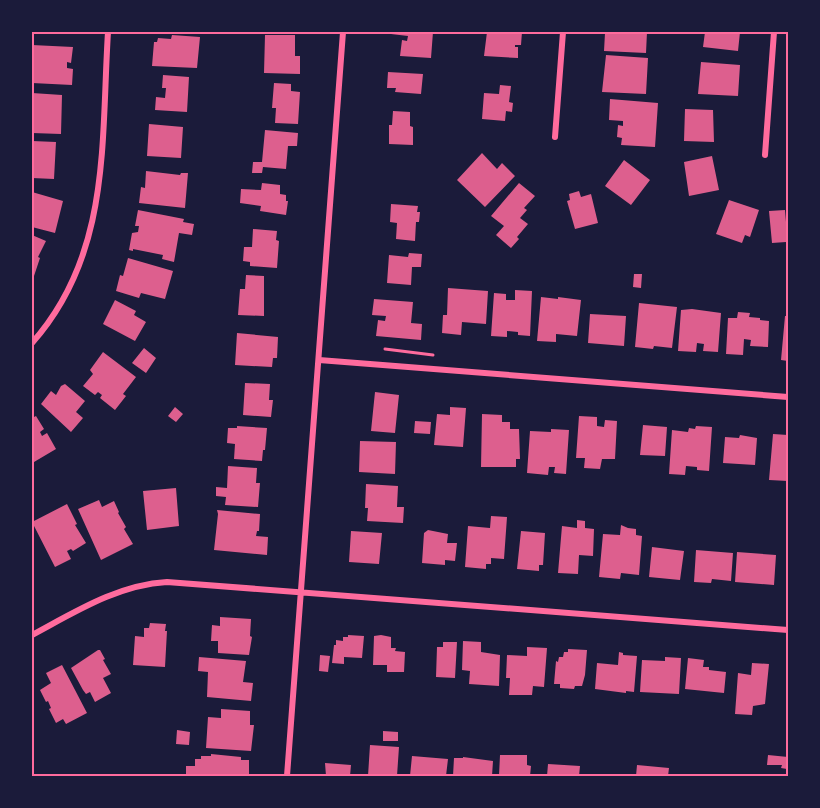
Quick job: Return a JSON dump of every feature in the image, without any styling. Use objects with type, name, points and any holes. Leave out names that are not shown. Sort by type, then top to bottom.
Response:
[{"type":"street","points":[[32,343],[57,311],[66,295],[91,231],[100,171],[108,32]]},
{"type":"street","points":[[287,777],[343,32]]},
{"type":"street","points":[[555,137],[563,32]]},
{"type":"street","points":[[765,155],[774,32]]},
{"type":"street","points":[[319,360],[789,397]]},
{"type":"street","points":[[32,635],[117,592],[150,583],[167,582],[789,630]]},
{"type":"path","points":[[385,349],[434,355]]},
{"type":"building","points":[[391,32],[433,32],[431,58],[400,56],[402,40],[407,41],[408,36],[391,34]]},
{"type":"building","points":[[487,32],[522,32],[521,45],[515,45],[518,47],[518,58],[484,56]]},
{"type":"building","points":[[647,32],[646,53],[604,51],[605,33]]},
{"type":"building","points":[[705,32],[740,32],[738,51],[703,47]]},
{"type":"building","points":[[172,35],[200,37],[197,68],[152,66],[154,42],[157,42],[158,38],[171,39]]},
{"type":"building","points":[[265,35],[295,35],[295,56],[300,56],[300,74],[264,73]]},
{"type":"building","points":[[32,45],[73,47],[71,63],[67,62],[67,68],[73,69],[72,85],[32,83]]},
{"type":"building","points":[[606,55],[648,58],[646,94],[602,92]]},
{"type":"building","points":[[701,62],[740,65],[738,96],[698,94]]},
{"type":"building","points":[[388,72],[423,74],[421,94],[395,92],[396,88],[387,88]]},
{"type":"building","points":[[163,75],[189,77],[187,112],[155,110],[156,97],[165,98],[166,88],[162,88]]},
{"type":"building","points":[[274,83],[291,84],[291,91],[300,92],[298,124],[275,123],[276,108],[272,108]]},
{"type":"building","points":[[500,85],[511,86],[509,102],[513,103],[512,112],[506,111],[505,121],[482,119],[484,93],[499,94]]},
{"type":"building","points":[[32,93],[62,95],[61,134],[32,133]]},
{"type":"building","points":[[610,99],[658,103],[655,147],[621,145],[622,138],[617,137],[618,125],[623,126],[623,121],[609,120]]},
{"type":"building","points":[[685,109],[713,110],[714,142],[684,141]]},
{"type":"building","points":[[393,111],[410,112],[413,145],[389,144],[389,125],[392,125]]},
{"type":"building","points":[[149,124],[183,127],[181,158],[147,156]]},
{"type":"building","points":[[265,130],[298,133],[297,146],[288,146],[286,169],[263,167],[262,173],[252,173],[253,162],[262,162]]},
{"type":"building","points":[[32,141],[56,142],[54,179],[32,178]]},
{"type":"building","points":[[482,153],[497,169],[502,163],[515,176],[485,207],[457,180]]},
{"type":"building","points":[[712,156],[719,190],[689,196],[684,162]]},
{"type":"building","points":[[624,160],[650,180],[631,205],[605,186]]},
{"type":"building","points":[[146,171],[180,175],[188,173],[185,208],[139,203],[141,187],[145,188]]},
{"type":"building","points":[[262,183],[280,185],[280,194],[286,195],[286,201],[288,201],[286,215],[260,211],[261,206],[240,203],[241,189],[261,190]]},
{"type":"building","points":[[519,183],[535,196],[524,208],[527,210],[520,218],[528,224],[511,248],[496,235],[504,226],[491,216]]},
{"type":"building","points":[[579,191],[581,197],[591,194],[598,223],[575,229],[567,201],[570,200],[569,194]]},
{"type":"building","points":[[32,192],[63,201],[55,233],[32,227]]},
{"type":"building","points":[[729,200],[759,210],[750,237],[745,235],[742,243],[716,234]]},
{"type":"building","points":[[391,204],[418,206],[417,212],[420,212],[419,222],[416,222],[415,241],[396,239],[397,223],[390,222]]},
{"type":"building","points":[[138,210],[184,219],[183,222],[194,224],[192,235],[179,233],[174,262],[162,259],[163,255],[129,250],[132,233],[138,232],[139,226],[135,226]]},
{"type":"building","points":[[785,210],[786,222],[788,222],[788,245],[786,242],[772,243],[769,211]]},
{"type":"building","points":[[253,229],[277,231],[276,240],[279,241],[277,268],[250,266],[250,262],[243,261],[244,247],[252,247]]},
{"type":"building","points":[[32,235],[46,241],[38,257],[40,258],[33,279],[32,278]]},
{"type":"building","points":[[409,253],[422,254],[421,267],[412,267],[411,285],[387,283],[389,255],[408,257]]},
{"type":"building","points":[[128,258],[173,271],[165,299],[141,293],[139,298],[116,291]]},
{"type":"building","points":[[634,274],[642,274],[641,288],[633,287]]},
{"type":"building","points":[[246,275],[264,276],[264,316],[238,315],[240,289],[245,289]]},
{"type":"building","points":[[448,288],[488,291],[486,324],[462,322],[461,335],[442,333],[443,315],[447,315]]},
{"type":"building","points":[[515,290],[532,291],[530,336],[507,331],[507,337],[491,336],[494,293],[506,294],[506,300],[515,300]]},
{"type":"building","points":[[541,297],[581,300],[577,336],[556,334],[556,342],[537,341]]},
{"type":"building","points":[[374,299],[413,302],[411,323],[422,324],[421,340],[376,336],[378,320],[385,321],[386,316],[372,315]]},
{"type":"building","points":[[115,300],[136,311],[134,315],[146,322],[135,341],[103,324]]},
{"type":"building","points":[[639,303],[677,307],[672,348],[635,347]]},
{"type":"building","points":[[692,309],[721,313],[718,352],[703,351],[704,344],[697,343],[696,352],[678,351],[681,310]]},
{"type":"building","points":[[738,312],[750,313],[749,317],[769,321],[768,347],[750,346],[751,340],[744,339],[743,355],[726,354],[728,318],[737,318]]},
{"type":"building","points":[[590,314],[626,316],[624,346],[588,343]]},
{"type":"building","points":[[785,316],[788,316],[788,361],[781,360]]},
{"type":"building","points":[[237,333],[278,337],[277,358],[273,358],[272,367],[235,365]]},
{"type":"building","points":[[144,348],[156,358],[146,373],[132,363]]},
{"type":"building","points":[[103,352],[136,377],[123,394],[126,396],[115,410],[100,398],[102,395],[98,392],[95,395],[83,386],[93,374],[90,370]]},
{"type":"building","points":[[245,383],[270,384],[269,400],[273,400],[271,417],[243,415]]},
{"type":"building","points":[[65,384],[85,401],[76,412],[83,418],[71,432],[41,404],[51,391],[56,395],[61,386]]},
{"type":"building","points":[[375,392],[399,395],[395,433],[371,431]]},
{"type":"building","points":[[175,407],[183,414],[176,422],[168,416]]},
{"type":"building","points":[[450,407],[466,408],[463,447],[434,445],[437,414],[450,415]]},
{"type":"building","points":[[482,414],[502,415],[502,422],[510,422],[510,429],[519,429],[520,459],[516,459],[516,467],[481,467]]},
{"type":"building","points":[[36,416],[44,429],[40,432],[42,436],[47,433],[56,449],[34,462],[33,469],[32,418]]},
{"type":"building","points":[[579,416],[597,417],[597,426],[604,427],[605,420],[617,421],[615,459],[602,459],[600,469],[584,468],[585,458],[576,458]]},
{"type":"building","points":[[415,421],[431,422],[430,434],[414,433]]},
{"type":"building","points":[[643,425],[667,427],[665,456],[640,455]]},
{"type":"building","points":[[237,426],[267,428],[262,461],[234,459],[235,444],[227,443],[228,428],[237,428]]},
{"type":"building","points":[[696,426],[712,427],[709,471],[686,466],[685,475],[669,474],[672,430],[688,432],[689,428],[695,429]]},
{"type":"building","points":[[551,429],[569,430],[566,474],[554,473],[555,467],[549,467],[548,475],[527,473],[530,431],[551,432]]},
{"type":"building","points":[[773,434],[788,435],[788,481],[769,480]]},
{"type":"building","points":[[740,435],[757,438],[755,465],[723,463],[725,437],[739,438]]},
{"type":"building","points":[[360,441],[396,442],[395,474],[359,472]]},
{"type":"building","points":[[228,466],[257,468],[256,483],[260,483],[258,507],[225,505],[226,497],[216,496],[216,487],[227,488]]},
{"type":"building","points":[[366,484],[398,486],[397,507],[404,507],[403,523],[367,521]]},
{"type":"building","points":[[176,488],[179,526],[147,530],[143,491]]},
{"type":"building","points":[[99,500],[102,507],[114,501],[126,527],[124,529],[133,544],[101,560],[78,509]]},
{"type":"building","points":[[67,504],[77,524],[75,525],[86,543],[73,551],[71,549],[67,551],[71,559],[55,567],[32,522]]},
{"type":"building","points":[[217,510],[260,514],[259,531],[256,536],[268,537],[267,555],[214,550]]},
{"type":"building","points":[[491,516],[507,517],[504,559],[491,558],[491,564],[486,564],[486,569],[465,567],[468,526],[490,528]]},
{"type":"building","points":[[577,520],[585,521],[585,528],[594,529],[593,556],[579,555],[578,574],[558,573],[562,526],[577,528]]},
{"type":"building","points":[[621,525],[636,529],[636,535],[642,536],[639,575],[621,573],[620,579],[599,577],[603,534],[620,535]]},
{"type":"building","points":[[428,530],[448,534],[447,543],[457,543],[455,561],[445,560],[445,565],[422,563],[424,533]]},
{"type":"building","points":[[351,531],[382,533],[379,564],[349,562]]},
{"type":"building","points":[[521,531],[545,533],[543,565],[539,565],[539,571],[517,569]]},
{"type":"building","points":[[652,547],[684,551],[680,580],[649,577]]},
{"type":"building","points":[[696,550],[733,553],[731,581],[712,579],[711,583],[694,582]]},
{"type":"building","points":[[737,552],[776,555],[774,585],[735,582]]},
{"type":"building","points":[[220,617],[251,619],[250,636],[252,637],[249,655],[218,653],[218,641],[211,641],[212,625],[220,626]]},
{"type":"building","points":[[150,623],[166,624],[165,667],[133,665],[135,636],[144,637],[144,628],[149,628]]},
{"type":"building","points":[[348,635],[364,636],[362,658],[344,657],[344,664],[332,663],[336,640],[343,641],[343,637],[348,637]]},
{"type":"building","points":[[374,636],[391,637],[391,648],[396,648],[395,651],[405,652],[404,672],[387,672],[387,665],[373,665]]},
{"type":"building","points":[[463,641],[481,642],[481,652],[500,655],[499,686],[469,684],[470,671],[462,670]]},
{"type":"building","points":[[443,642],[457,642],[455,678],[436,677],[437,647],[443,647]]},
{"type":"building","points":[[527,647],[547,648],[544,687],[533,686],[532,695],[509,695],[510,678],[506,678],[507,655],[527,656]]},
{"type":"building","points":[[568,649],[587,650],[582,686],[575,686],[574,689],[560,688],[560,684],[554,684],[556,661],[558,662],[559,657],[563,657],[564,652],[568,652]]},
{"type":"building","points":[[98,650],[105,659],[103,660],[111,674],[103,678],[111,693],[95,702],[90,692],[86,694],[83,690],[71,668]]},
{"type":"building","points":[[619,652],[623,655],[637,656],[634,692],[595,689],[597,663],[618,665]]},
{"type":"building","points":[[320,655],[330,656],[328,672],[319,671]]},
{"type":"building","points":[[199,657],[246,661],[243,682],[253,683],[251,701],[207,697],[208,672],[198,671]]},
{"type":"building","points":[[665,657],[681,658],[679,694],[640,692],[642,660],[665,661]]},
{"type":"building","points":[[688,658],[704,660],[703,667],[709,667],[709,670],[726,672],[724,693],[685,689]]},
{"type":"building","points":[[752,663],[769,664],[765,704],[753,706],[752,715],[735,714],[738,673],[751,675]]},
{"type":"building","points":[[62,665],[87,713],[66,724],[63,719],[56,723],[48,701],[46,702],[40,690],[51,683],[46,673]]},
{"type":"building","points":[[221,709],[250,711],[250,725],[254,725],[251,751],[206,748],[208,717],[221,718]]},
{"type":"building","points":[[177,730],[190,732],[189,745],[176,744]]},
{"type":"building","points":[[383,731],[398,732],[398,741],[383,741]]},
{"type":"building","points":[[370,745],[399,747],[397,776],[368,776]]},
{"type":"building","points":[[211,754],[249,760],[249,774],[186,776],[186,766],[195,766],[195,759],[201,759],[201,756],[211,756]]},
{"type":"building","points":[[500,755],[527,755],[527,765],[531,766],[530,776],[499,776]]},
{"type":"building","points":[[768,755],[788,757],[787,769],[781,768],[782,765],[767,765]]},
{"type":"building","points":[[412,756],[448,759],[446,776],[410,776]]},
{"type":"building","points":[[454,758],[493,761],[492,776],[453,776]]},
{"type":"building","points":[[325,763],[351,765],[350,776],[326,776]]},
{"type":"building","points":[[548,764],[580,766],[579,776],[547,776]]},
{"type":"building","points":[[637,765],[669,768],[668,776],[636,776]]}]
